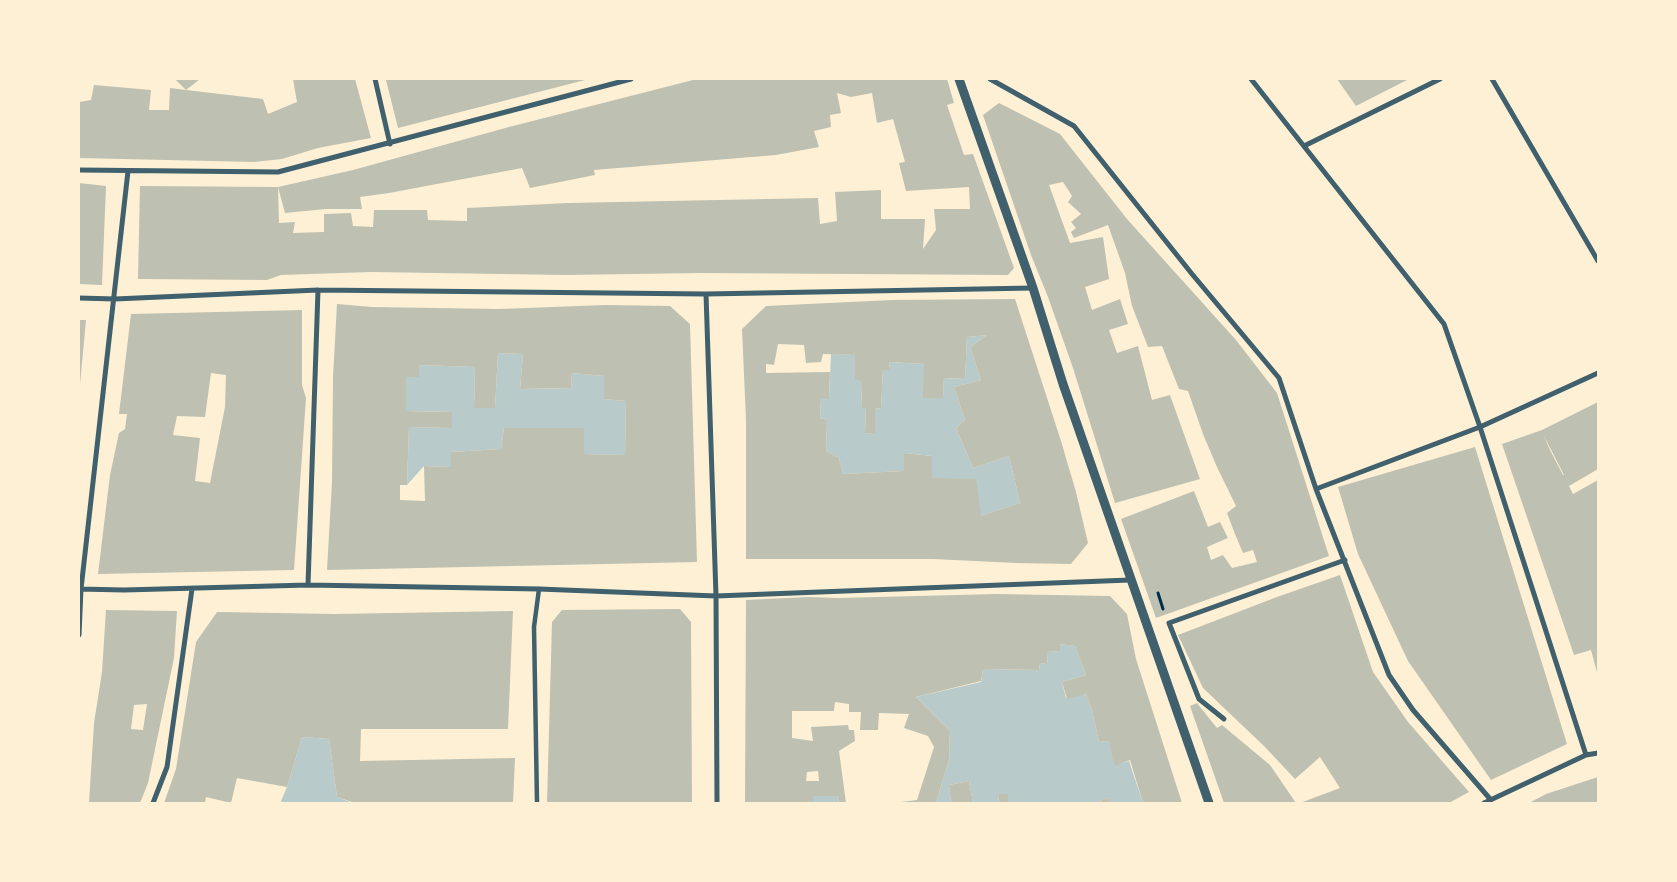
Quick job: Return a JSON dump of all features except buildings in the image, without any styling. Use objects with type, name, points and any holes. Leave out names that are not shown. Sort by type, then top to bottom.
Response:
[{"type":"street","points":[[375,79],[390,144]]},
{"type":"street","points":[[79,170],[278,172],[631,79]]},
{"type":"street","points":[[960,79],[1033,288],[1063,384],[1130,580],[1209,803]]},
{"type":"street","points":[[990,79],[1074,126],[1192,274],[1279,378],[1316,489],[1389,675],[1413,710],[1491,800]]},
{"type":"street","points":[[1250,79],[1444,324],[1480,427],[1586,756]]},
{"type":"street","points":[[1304,146],[1440,79]]},
{"type":"street","points":[[1492,79],[1598,261]]},
{"type":"street","points":[[79,635],[80,589],[128,171]]},
{"type":"street","points":[[79,298],[114,299],[318,290],[706,294],[1033,288]]},
{"type":"street","points":[[308,585],[318,290]]},
{"type":"street","points":[[706,294],[716,596],[718,803]]},
{"type":"street","points":[[1316,489],[1480,427],[1598,373]]},
{"type":"street","points":[[1224,719],[1199,699],[1169,623],[1345,560]]},
{"type":"street","points":[[80,589],[192,589],[308,585],[538,589],[716,596],[1130,580]]},
{"type":"street","points":[[153,803],[167,766],[192,589]]},
{"type":"street","points":[[537,803],[534,627],[538,589]]},
{"type":"street","points":[[1484,803],[1586,756],[1598,753]]},
{"type":"shaded area","points":[[987,335],[970,347],[981,380],[954,387],[965,420],[956,428],[973,468],[1009,456],[1020,503],[981,516],[932,478],[932,456],[904,453],[904,471],[843,474],[839,458],[826,451],[827,420],[820,418],[821,398],[829,398],[831,354],[855,355],[861,381],[862,407],[866,408],[865,433],[875,434],[875,409],[881,408],[883,370],[890,370],[889,362],[924,364],[943,398],[944,378],[965,379],[967,337]]},
{"type":"shaded area","points":[[498,353],[523,354],[520,389],[571,388],[572,373],[604,376],[604,399],[626,401],[625,455],[584,454],[583,428],[504,428],[501,449],[451,452],[451,467],[424,466],[407,485],[409,427],[452,428],[452,412],[406,411],[406,377],[419,376],[419,365],[475,367],[474,408],[495,408]]},
{"type":"shaded area","points":[[1060,644],[1075,646],[1086,675],[1062,682],[1066,698],[1086,694],[1092,710],[1099,742],[1109,741],[1115,765],[1129,761],[1143,803],[1110,803],[1108,798],[1100,801],[1101,803],[1009,803],[1007,794],[998,794],[999,803],[973,803],[969,781],[949,785],[951,803],[936,803],[949,760],[950,731],[916,697],[981,682],[983,669],[1039,670],[1040,663],[1047,664],[1048,652],[1059,651]]},
{"type":"shaded area","points":[[302,737],[329,739],[337,797],[353,803],[282,803],[281,801]]},
{"type":"shaded area","points":[[813,796],[838,796],[839,803],[813,803]]}]
